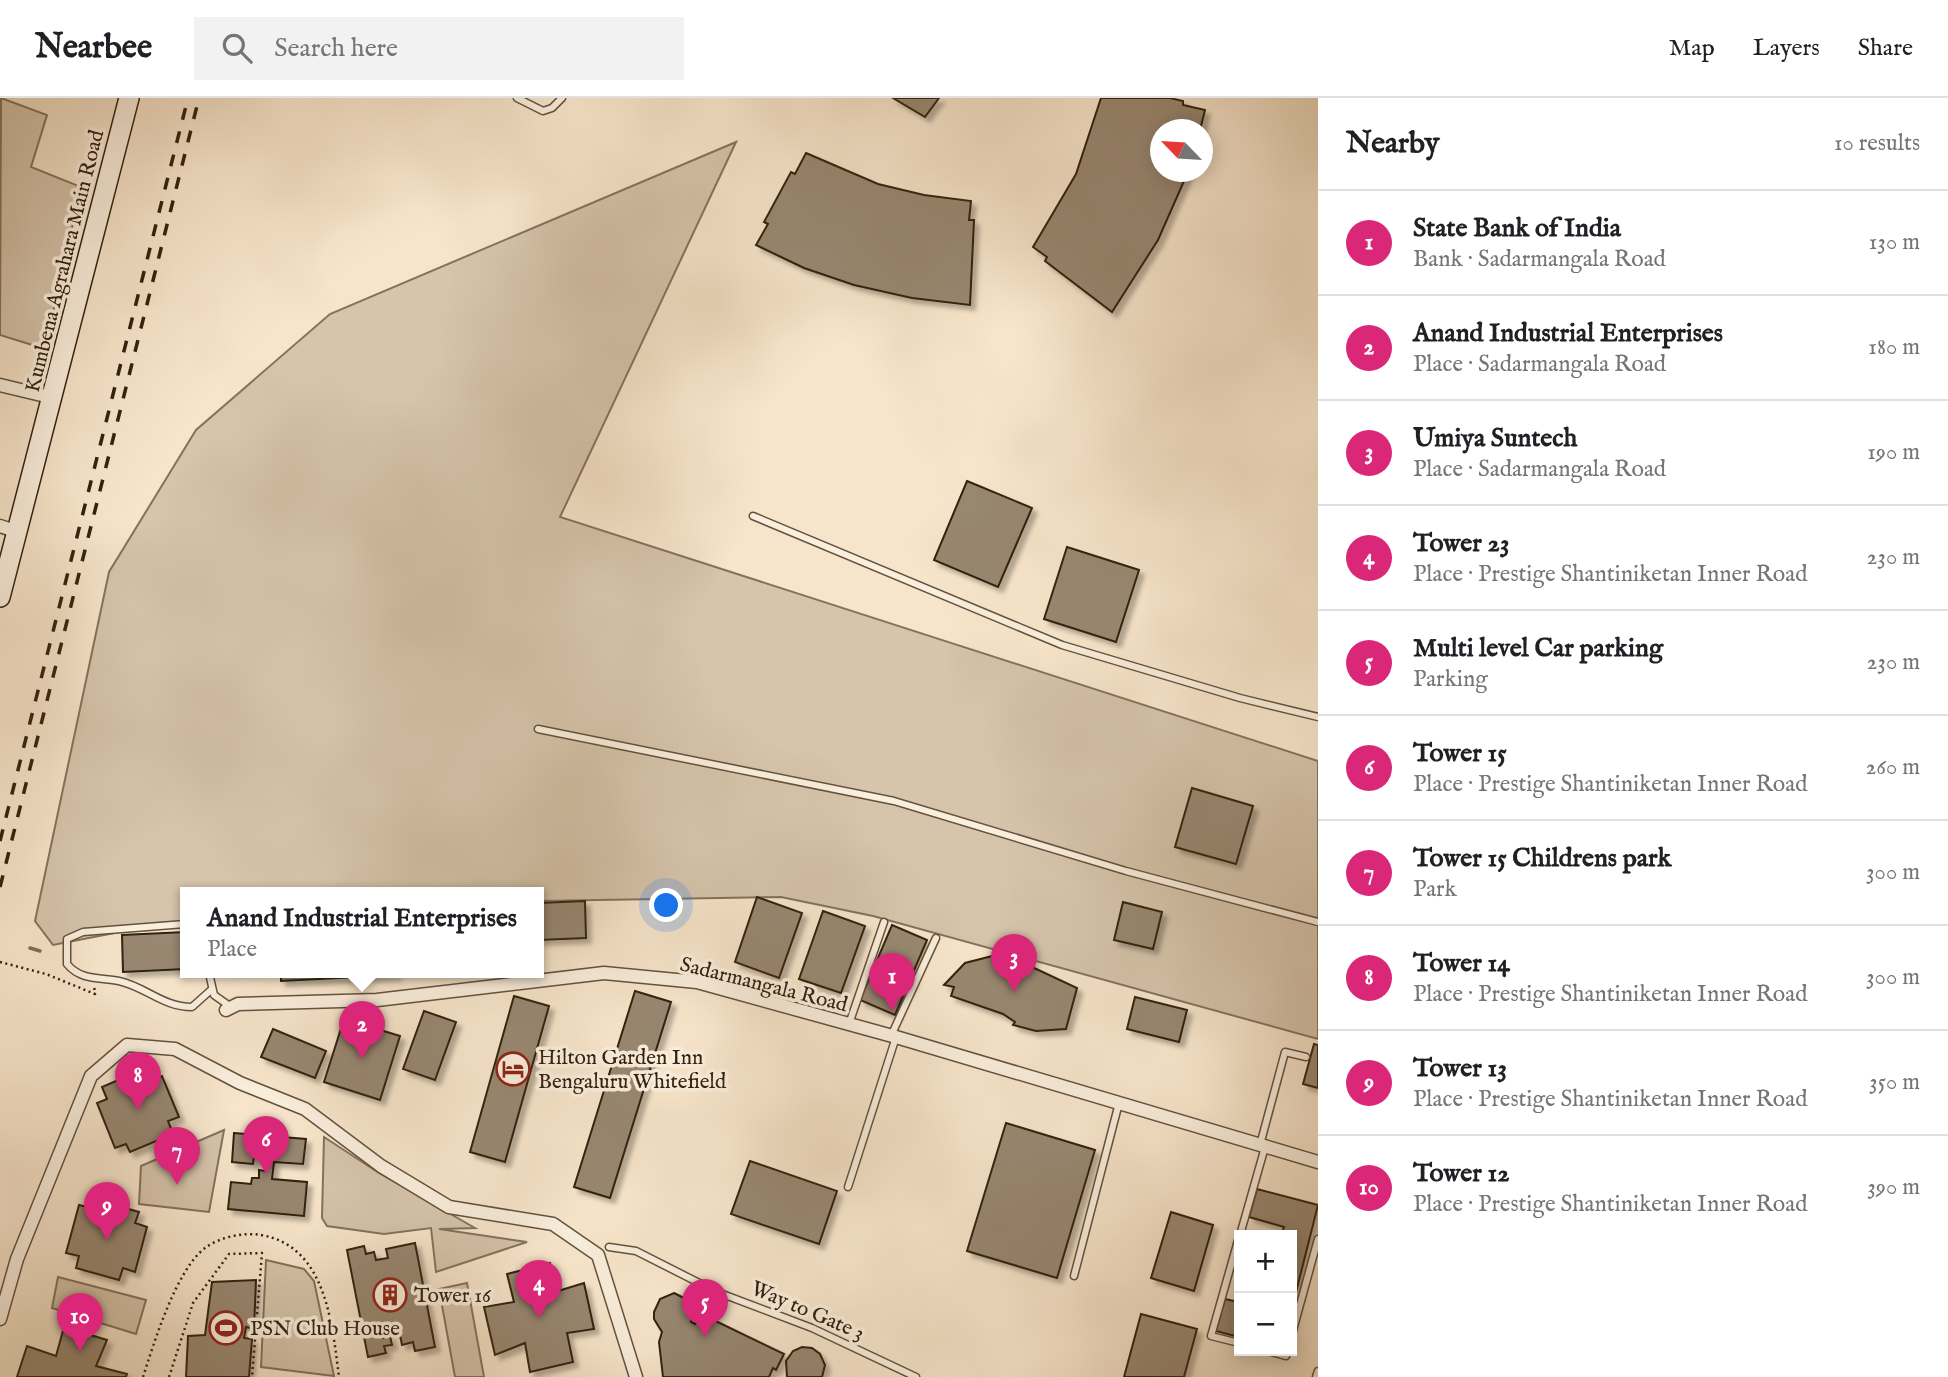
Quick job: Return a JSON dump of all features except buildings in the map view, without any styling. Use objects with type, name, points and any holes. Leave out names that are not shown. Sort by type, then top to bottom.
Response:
[{"type":"street","name":"Kumbena Agrahara Main Road","points":[[0,597],[9,529],[54,398],[129,98]]},
{"type":"street","points":[[0,385],[54,398]]},
{"type":"street","name":"Sadarmangala Road","points":[[229,1009],[238,1004],[377,1000],[604,973],[697,982],[1318,1162]]},
{"type":"street","points":[[0,1319],[18,1259],[91,1076],[127,1045],[176,1049],[240,1083],[305,1109],[381,1166],[449,1207],[552,1224],[598,1255],[636,1377]]},
{"type":"lane","points":[[517,98],[543,111],[552,108],[562,98]]},
{"type":"lane","points":[[753,516],[1062,646],[1240,698],[1318,717]]},
{"type":"lane","points":[[538,729],[894,801],[1126,871],[1318,922]]},
{"type":"lane","points":[[849,1024],[884,922]]},
{"type":"lane","points":[[180,924],[83,932],[67,939],[67,964],[75,972],[93,978],[121,981],[172,1006],[192,1007],[211,990]]},
{"type":"lane","points":[[848,1188],[893,1037],[936,938]]},
{"type":"lane","points":[[210,978],[211,990],[229,1009]]},
{"type":"lane","points":[[1242,1230],[1284,1052],[1306,1057]]},
{"type":"lane","points":[[1074,1276],[1119,1103]]},
{"type":"lane","points":[[1297,1316],[1318,1239]]},
{"type":"lane","name":"Way to Gate 3","points":[[609,1247],[636,1251],[717,1292],[812,1328],[916,1377]]},
{"type":"lane","points":[[1234,1257],[1211,1336],[1234,1342]]},
{"type":"lane","points":[[1316,1377],[1318,1371]]},
{"type":"path","points":[[0,962],[46,974],[95,994],[93,978]]},
{"type":"path","points":[[143,1377],[159,1327],[183,1277],[204,1249],[228,1237],[253,1234],[275,1237],[298,1250],[320,1281],[339,1377]]},
{"type":"path","points":[[169,1377],[192,1303],[229,1254],[262,1252],[252,1377]]},
{"type":"shaded area","points":[[1,98],[47,115],[31,167],[81,187],[45,349],[0,335]]},
{"type":"shaded area","points":[[736,142],[560,517],[1318,761],[1318,1039],[873,916],[781,897],[544,901],[544,887],[180,887],[180,926],[130,930],[53,945],[35,921],[109,572],[196,430],[330,314]]},
{"type":"shaded area","points":[[224,1130],[209,1212],[139,1204],[141,1166]]},
{"type":"shaded area","points":[[324,1137],[379,1173],[475,1228],[439,1229],[527,1242],[436,1272],[431,1228],[384,1234],[327,1226],[322,1218]]},
{"type":"shaded area","points":[[266,1260],[304,1269],[314,1281],[334,1376],[261,1367]]},
{"type":"shaded area","points":[[58,1277],[146,1300],[136,1334],[52,1308]]},
{"type":"shaded area","points":[[467,1283],[484,1377],[455,1377],[439,1289]]},
{"type":"waterway","points":[[30,948],[40,951]]},
{"type":"railway","points":[[0,841],[188,98]]},
{"type":"railway","points":[[0,887],[199,98]]},
{"type":"place","name":"Umiya Suntech","points":[[1014,992]]},
{"type":"place","name":"State Bank of India","points":[[892,1011]]},
{"type":"place","name":"Anand Industrial Enterprises","points":[[362,1059]]},
{"type":"place","name":"Hilton Garden Inn Bengaluru Whitefield","points":[[513,1069]]},
{"type":"place","name":"Tower 14","points":[[138,1110]]},
{"type":"place","name":"Tower 15","points":[[266,1174]]},
{"type":"place","name":"Tower 15 Childrens park","points":[[177,1185]]},
{"type":"place","name":"Tower 13","points":[[107,1240]]},
{"type":"place","name":"Tower 16","points":[[390,1295]]},
{"type":"place","name":"Tower 23","points":[[539,1318]]},
{"type":"place","name":"PSN Club House","points":[[226,1328]]},
{"type":"place","name":"Multi level Car parking","points":[[705,1337]]},
{"type":"place","name":"Tower 12","points":[[80,1351]]}]
